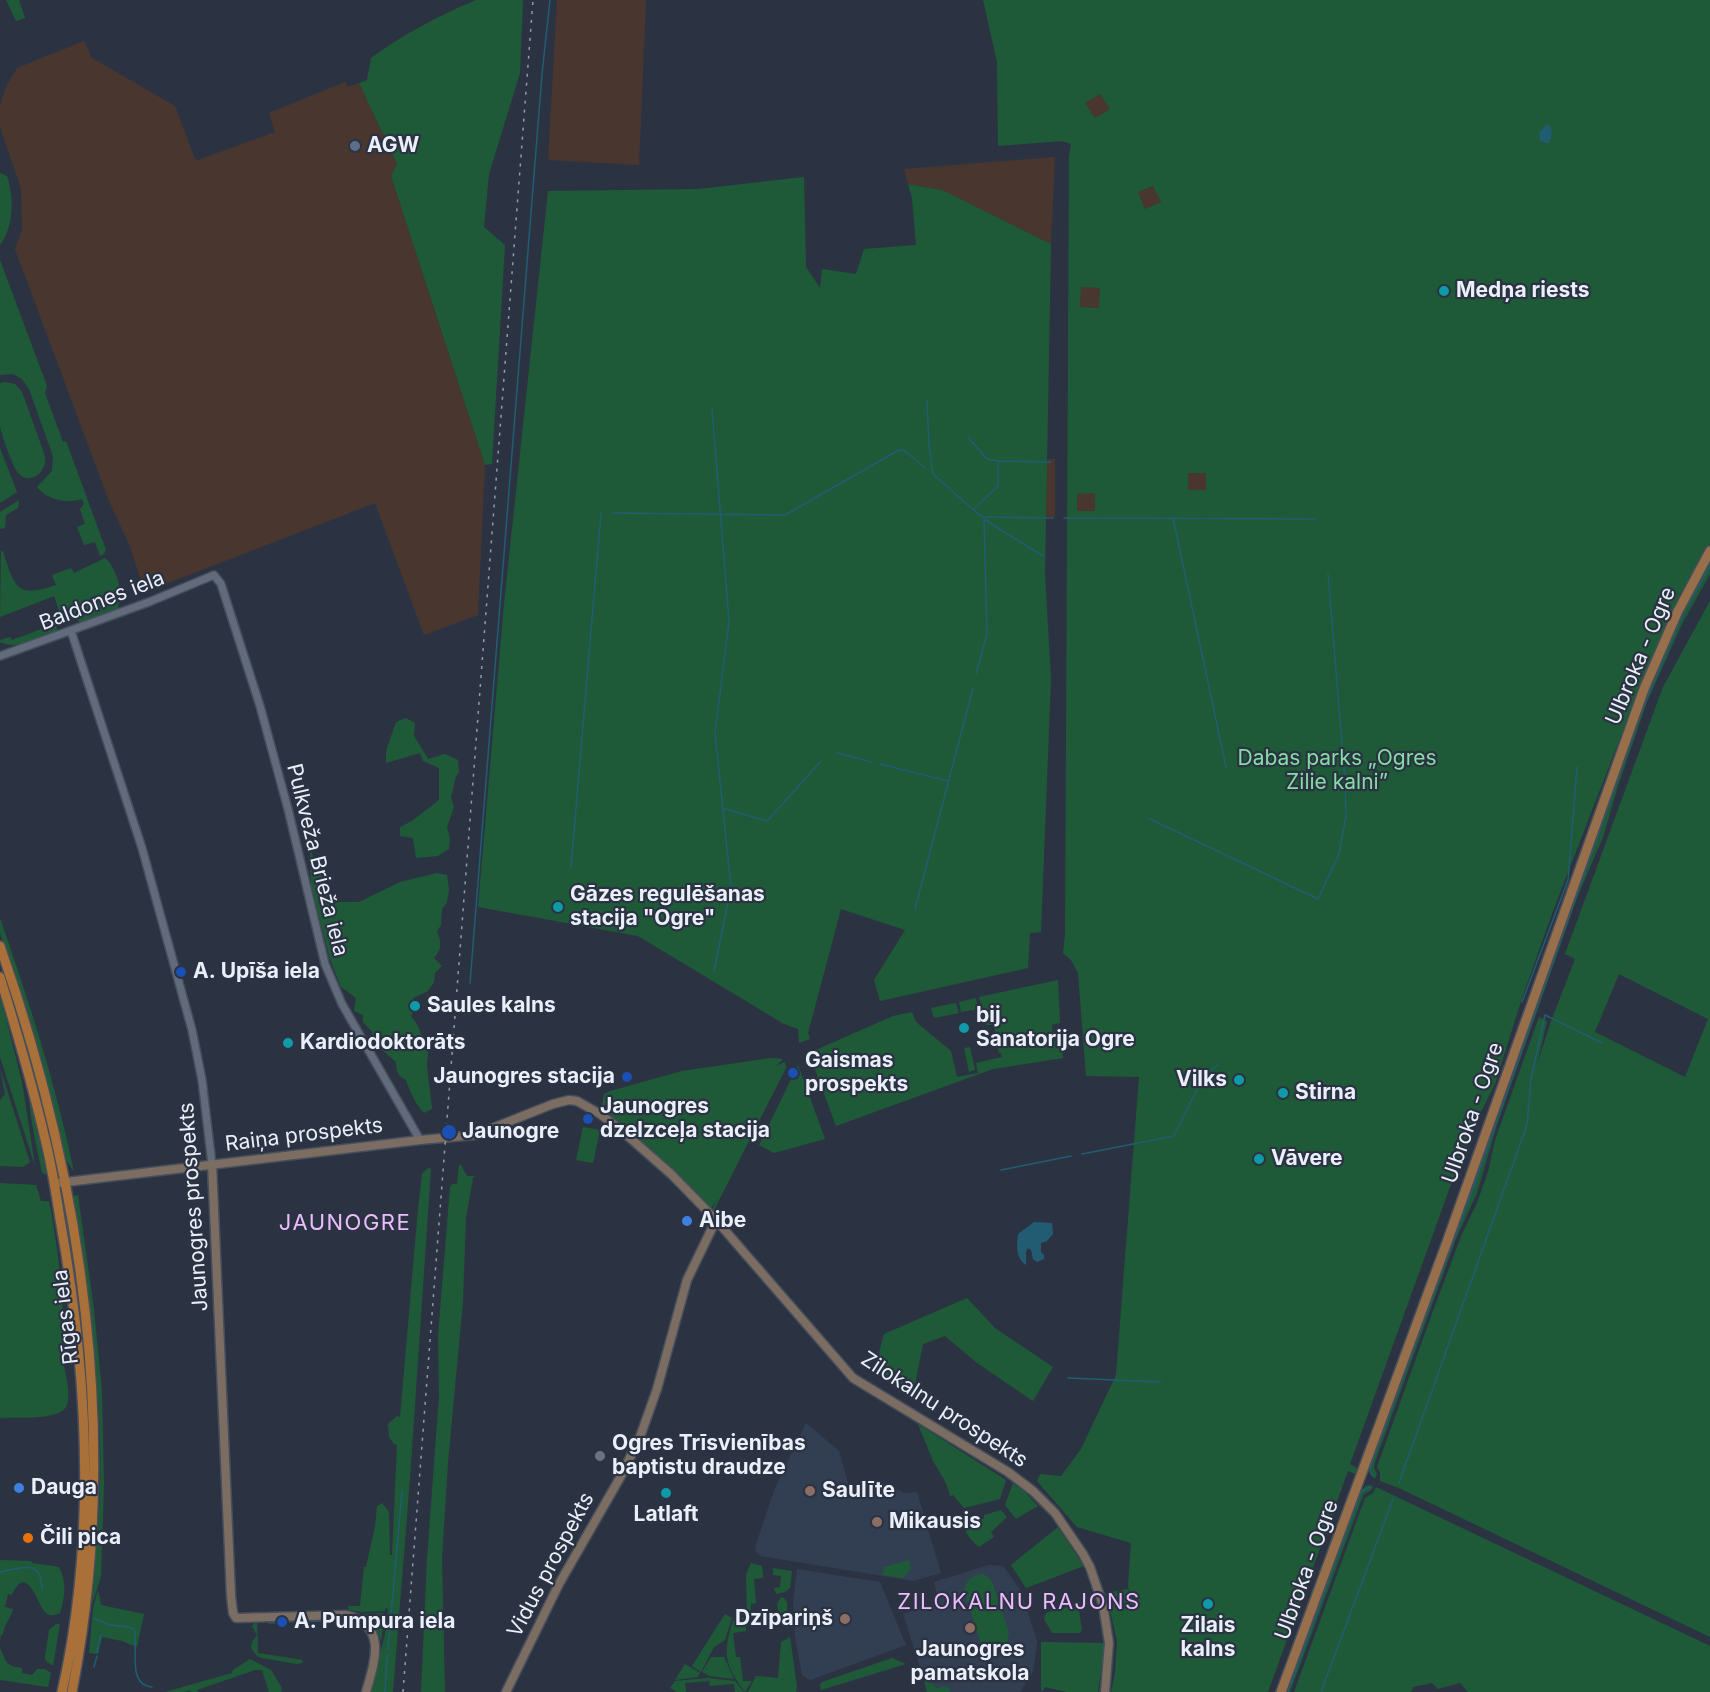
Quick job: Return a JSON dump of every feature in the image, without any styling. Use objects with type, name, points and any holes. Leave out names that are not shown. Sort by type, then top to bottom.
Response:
[{"type":"highway","name":"Rīgas iela","points":[[0,946],[46,1097],[65,1182],[93,1408],[95,1488],[87,1599],[72,1692]]},
{"type":"highway","name":"Rīgas iela","points":[[0,977],[36,1100],[78,1298],[84,1490],[77,1596],[62,1692]]},
{"type":"main road","name":"Ulbroka - Ogre","points":[[1281,1692],[1447,1242],[1644,689],[1677,613],[1710,551]]},
{"type":"main road","name":"Raiņa prospekts","points":[[54,1184],[420,1140],[462,1137],[486,1131],[553,1104],[577,1101]]},
{"type":"main road","name":"Zilokalnu prospekts","points":[[577,1101],[600,1114],[643,1148],[716,1220],[853,1378],[1014,1476],[1055,1513],[1090,1567],[1103,1605],[1109,1643],[1105,1692]]},
{"type":"main road","name":"Jaunogres prospekts","points":[[212,1164],[232,1605],[236,1618],[345,1615],[364,1622],[369,1626],[375,1640],[375,1656],[366,1692]]},
{"type":"main road","name":"Vidus prospekts","points":[[506,1692],[559,1584],[621,1476],[640,1437],[657,1389],[684,1288],[716,1220]]},
{"type":"street","name":"Baldones iela","points":[[0,656],[214,575]]},
{"type":"street","name":"Pulkveža Brieža iela","points":[[214,575],[221,584],[260,706],[288,809],[325,964],[342,1004],[420,1140]]},
{"type":"street","name":"Jaunogres prospekts","points":[[71,631],[142,848],[192,1030],[212,1164]]},
{"type":"shaded area","points":[[557,0],[646,0],[639,165],[548,160]]},
{"type":"shaded area","points":[[84,41],[92,58],[175,106],[195,159],[198,160],[275,132],[269,113],[345,82],[348,87],[359,83],[397,164],[391,176],[485,465],[478,615],[424,635],[375,503],[145,592],[129,544],[109,501],[15,249],[22,230],[21,188],[0,127],[0,105],[7,85],[17,68]]},
{"type":"shaded area","points":[[1100,94],[1110,109],[1095,118],[1085,103]]},
{"type":"shaded area","points":[[1547,124],[1552,130],[1552,135],[1549,143],[1545,143],[1540,140],[1539,133]]},
{"type":"shaded area","points":[[1055,157],[1051,244],[942,190],[908,184],[904,169]]},
{"type":"shaded area","points":[[1154,186],[1161,202],[1145,209],[1138,192]]},
{"type":"shaded area","points":[[1081,286],[1100,288],[1099,308],[1080,307]]},
{"type":"shaded area","points":[[1004,459],[1055,459],[1055,517],[1003,516]]},
{"type":"shaded area","points":[[1188,472],[1206,473],[1206,490],[1188,490]]},
{"type":"shaded area","points":[[1077,493],[1095,493],[1095,511],[1077,511]]},
{"type":"shaded area","points":[[1034,1222],[1052,1223],[1053,1234],[1047,1241],[1041,1243],[1044,1259],[1037,1262],[1028,1248],[1026,1265],[1018,1255],[1018,1234]]},
{"type":"shaded area","points":[[806,1423],[839,1451],[849,1486],[870,1496],[879,1481],[904,1493],[917,1492],[941,1573],[913,1581],[761,1556],[755,1551],[775,1488]]},
{"type":"shaded area","name":"Jaunogres pamatskola","points":[[989,1565],[1003,1566],[1021,1591],[1037,1641],[1033,1672],[1020,1692],[928,1692],[903,1614],[939,1602],[934,1582]]},
{"type":"shaded area","name":"Dzīpariņš","points":[[797,1569],[880,1582],[906,1645],[810,1680],[802,1675],[795,1636],[793,1602]]},
{"type":"green space","points":[[6,0],[19,0],[25,18],[16,21]]},
{"type":"green space","points":[[476,0],[523,0],[520,73],[489,174],[484,227],[505,245],[492,464],[485,465],[391,176],[397,164],[359,83],[367,80],[371,58],[422,26]]},
{"type":"green space","name":"Dabas parks „Ogres Zilie kalni”","points":[[983,0],[1710,0],[1710,544],[1679,596],[1646,671],[1553,911],[1495,1084],[1475,1124],[1454,1176],[1350,1464],[1357,1468],[1355,1474],[1348,1471],[1268,1692],[1111,1692],[1117,1641],[1106,1593],[1127,1589],[1129,1592],[1131,1543],[1077,1527],[1037,1481],[1040,1474],[1061,1476],[1081,1449],[1116,1375],[1139,1077],[1086,1076],[1078,973],[1071,960],[1063,953],[1065,935],[1069,156],[1071,144],[1062,141],[998,146],[997,62]],"holes":[[[1100,94],[1110,109],[1095,118],[1085,103]],[[1153,186],[1161,202],[1145,209],[1138,192]],[[1081,287],[1100,288],[1099,308],[1080,307]],[[1188,473],[1206,473],[1206,490],[1188,490]],[[1095,493],[1095,511],[1077,511],[1077,494]]]},
{"type":"green space","points":[[0,173],[7,176],[12,202],[8,230],[0,245]]},
{"type":"green space","points":[[804,177],[806,267],[820,288],[822,269],[856,274],[864,249],[916,245],[912,198],[908,184],[942,190],[1051,244],[1045,574],[1051,679],[1041,932],[1030,933],[1028,968],[880,1001],[874,980],[905,930],[841,909],[808,1033],[810,1039],[799,1043],[798,1029],[784,1024],[638,936],[478,907],[504,604],[548,191],[698,189]]},
{"type":"green space","points":[[0,260],[47,386],[45,393],[63,442],[66,441],[106,550],[100,556],[95,542],[84,545],[77,527],[85,524],[80,509],[84,504],[82,499],[57,500],[46,495],[37,487],[52,471],[53,456],[29,389],[22,379],[13,374],[0,375]]},
{"type":"green space","points":[[0,383],[15,384],[22,392],[45,456],[40,473],[31,478],[26,478],[16,470],[1,430]]},
{"type":"green space","points":[[0,448],[17,492],[0,503]]},
{"type":"green space","points":[[19,500],[18,508],[6,515],[5,528],[0,529],[0,512]]},
{"type":"green space","points":[[1,550],[14,582],[25,590],[33,591],[56,585],[52,575],[71,568],[74,573],[105,558],[117,576],[120,593],[118,608],[114,613],[81,623],[76,619],[63,622],[54,596],[0,617]]},
{"type":"green space","points":[[1710,561],[1710,574],[1682,624],[1647,702],[1603,837],[1577,898],[1497,1125],[1477,1193],[1456,1239],[1375,1462],[1374,1468],[1377,1474],[1375,1479],[1370,1474],[1369,1467],[1654,676],[1679,620]]},
{"type":"green space","points":[[1710,601],[1710,1637],[1380,1481],[1380,1472],[1377,1467],[1462,1234],[1477,1203],[1488,1172],[1495,1140],[1539,1017],[1547,1021],[1537,1065],[1575,959],[1565,954],[1663,687]],"holes":[[[1619,974],[1708,1019],[1685,1077],[1595,1032]]]},
{"type":"green space","points":[[55,624],[58,631],[29,642],[14,645],[0,642],[0,640],[10,637],[12,640]]},
{"type":"green space","points":[[406,718],[415,723],[414,736],[428,759],[445,754],[458,760],[459,772],[451,797],[454,807],[447,827],[450,838],[449,849],[438,856],[416,858],[413,838],[400,836],[400,827],[412,821],[439,800],[439,768],[423,761],[420,753],[386,763],[386,751],[396,722]]},
{"type":"green space","points":[[310,845],[315,865],[337,902],[359,902],[400,882],[437,873],[447,875],[449,890],[447,902],[442,909],[441,925],[437,931],[440,948],[434,958],[442,966],[435,973],[434,982],[428,991],[413,998],[416,1006],[411,1016],[418,1026],[428,1052],[427,1066],[432,1109],[424,1113],[418,1106],[406,1080],[398,1073],[396,1062],[381,1049],[379,1040],[373,1038],[372,1032],[363,1022],[363,1015],[354,1011],[356,998],[341,987],[330,959],[311,886]]},
{"type":"green space","points":[[0,918],[41,1044],[74,1172],[65,1158],[31,1028],[0,933]]},
{"type":"green space","points":[[1058,980],[1060,1023],[1052,1025],[1053,1041],[1062,1040],[1063,1058],[993,1069],[836,1126],[809,1053],[893,1016],[912,1012],[916,1022],[951,1051],[957,1077],[978,1073],[976,1063],[1002,1057],[999,1053],[997,1043],[999,1042],[993,1025],[986,1025],[979,997]]},
{"type":"green space","points":[[0,995],[22,1082],[35,1166],[0,1057]]},
{"type":"green space","points":[[976,998],[978,1009],[961,1012],[959,1002]]},
{"type":"green space","points":[[956,1003],[959,1013],[934,1018],[931,1008]]},
{"type":"green space","points":[[970,1047],[975,1070],[969,1072],[964,1048]]},
{"type":"green space","points":[[771,1058],[783,1059],[776,1066],[785,1062],[786,1068],[714,1210],[712,1210],[717,1199],[710,1210],[651,1150],[608,1116],[606,1113],[610,1110],[604,1111],[602,1105],[604,1094],[610,1091],[682,1071]]},
{"type":"green space","points":[[798,1065],[825,1139],[774,1153],[759,1145]]},
{"type":"green space","points":[[0,1068],[30,1162],[23,1167],[0,1166],[0,1100],[5,1094]]},
{"type":"green space","points":[[29,1094],[47,1175],[42,1173],[32,1124]]},
{"type":"green space","points":[[583,1127],[600,1130],[593,1163],[576,1160]]},
{"type":"green space","points":[[459,1165],[467,1176],[475,1176],[466,1218],[463,1301],[442,1558],[445,1692],[421,1692],[427,1559],[439,1396],[438,1336],[450,1187],[452,1184],[457,1184]]},
{"type":"green space","points":[[428,1168],[431,1169],[393,1692],[371,1692],[386,1630],[388,1609],[362,1612],[349,1610],[348,1606],[360,1606],[364,1567],[366,1567],[375,1527],[377,1506],[382,1503],[389,1512],[390,1555],[392,1555],[397,1445],[389,1437],[388,1424],[397,1416],[400,1417],[418,1209],[422,1174]]},
{"type":"green space","points":[[0,1183],[36,1185],[41,1201],[49,1201],[61,1283],[62,1355],[68,1403],[61,1411],[45,1416],[0,1418]]},
{"type":"green space","points":[[78,1195],[94,1309],[102,1392],[104,1486],[101,1576],[92,1605],[100,1500],[99,1406],[94,1346],[73,1196]]},
{"type":"green space","points":[[967,1298],[995,1328],[1053,1367],[1033,1401],[977,1363],[945,1336],[923,1344],[912,1399],[874,1372],[884,1334]]},
{"type":"green space","points":[[918,1424],[1006,1480],[1000,1499],[964,1508],[953,1495],[950,1496]]},
{"type":"green space","points":[[1013,1483],[1038,1506],[1016,1519],[1005,1505]]},
{"type":"green space","points":[[1367,1485],[1373,1486],[1363,1496],[1290,1692],[1286,1692],[1360,1491]]},
{"type":"green space","points":[[1376,1487],[1710,1646],[1710,1692],[1468,1692],[1460,1683],[1438,1689],[1432,1683],[1413,1687],[1411,1692],[1294,1692],[1365,1498],[1373,1493]]},
{"type":"green space","points":[[1001,1510],[1007,1517],[991,1532],[994,1537],[979,1547],[967,1535],[965,1518],[984,1519],[984,1515]]},
{"type":"green space","points":[[1058,1527],[1084,1566],[1026,1588],[1011,1565]]},
{"type":"green space","points":[[0,1560],[31,1561],[59,1567],[64,1590],[60,1613],[51,1615],[43,1609],[27,1584],[23,1582],[17,1585],[12,1595],[8,1594],[5,1607],[13,1609],[0,1641]]},
{"type":"green space","points":[[909,1560],[911,1569],[903,1578],[882,1575],[884,1567]]},
{"type":"green space","points":[[751,1563],[762,1566],[763,1578],[754,1579],[756,1603],[751,1604],[750,1615],[747,1615],[746,1575]]},
{"type":"green space","points":[[773,1568],[792,1571],[790,1588],[785,1592],[776,1594],[774,1588],[780,1587],[781,1576],[773,1575]]},
{"type":"green space","points":[[983,1574],[989,1577],[993,1584],[1009,1632],[1007,1646],[999,1651],[988,1652],[980,1641],[964,1591],[970,1579]]},
{"type":"green space","points":[[98,1590],[101,1605],[144,1614],[137,1647],[102,1637],[98,1654],[89,1653],[93,1608]]},
{"type":"green space","points":[[781,1597],[787,1602],[787,1619],[784,1621],[779,1618],[777,1604]]},
{"type":"green space","points":[[1078,1604],[1082,1630],[1080,1633],[1052,1633],[1044,1619],[1046,1613]]},
{"type":"green space","points":[[360,1614],[385,1614],[381,1641],[371,1621]]},
{"type":"green space","points":[[725,1614],[732,1618],[725,1640],[714,1647],[701,1672],[692,1666]]},
{"type":"green space","points":[[734,1618],[745,1618],[746,1631],[733,1633],[736,1657],[740,1657],[743,1681],[752,1681],[745,1692],[732,1673],[727,1656],[728,1639]]},
{"type":"green space","points":[[257,1622],[258,1653],[303,1660],[302,1663],[257,1656],[251,1648],[257,1635],[252,1626]]},
{"type":"green space","points":[[56,1624],[60,1624],[53,1666],[46,1661],[45,1657],[49,1630]]},
{"type":"green space","points":[[790,1637],[796,1692],[748,1692],[756,1676],[778,1678],[781,1642]]},
{"type":"green space","points":[[1041,1642],[1105,1643],[1098,1692],[1067,1692],[1045,1687],[1041,1691]]},
{"type":"green space","points":[[0,1648],[6,1662],[22,1668],[22,1673],[32,1675],[37,1669],[45,1669],[51,1673],[48,1687],[0,1680]]},
{"type":"green space","points":[[711,1657],[724,1657],[734,1679],[709,1676],[702,1672]]},
{"type":"green space","points":[[892,1658],[906,1664],[821,1690],[822,1682]]},
{"type":"green space","points":[[250,1659],[271,1670],[282,1688],[281,1692],[269,1692],[262,1670],[255,1670],[197,1690],[198,1692],[190,1690],[165,1692],[232,1673]]},
{"type":"green space","points":[[685,1664],[700,1673],[698,1677],[675,1680]]},
{"type":"green space","points":[[937,1669],[942,1669],[944,1681],[924,1678]]},
{"type":"green space","points":[[708,1678],[735,1681],[744,1692],[735,1692],[734,1684],[710,1686],[709,1681],[685,1683],[686,1692],[677,1692],[670,1688],[675,1681]]},
{"type":"green space","points":[[924,1681],[934,1684],[936,1689],[944,1686],[949,1688],[950,1692],[927,1692]]},
{"type":"waterway","points":[[470,983],[542,74],[550,0]]},
{"type":"waterway","points":[[927,400],[933,474],[983,517],[1053,518]]},
{"type":"waterway","points":[[712,409],[729,621],[715,733],[731,887],[714,971]]},
{"type":"waterway","points":[[968,437],[987,459],[1051,462]]},
{"type":"waterway","points":[[612,513],[785,515],[899,450],[904,450],[925,468]]},
{"type":"waterway","points":[[974,509],[998,486],[998,461]]},
{"type":"waterway","points":[[571,867],[601,513]]},
{"type":"waterway","points":[[1064,518],[1315,519]]},
{"type":"waterway","points":[[1173,518],[1226,767]]},
{"type":"waterway","points":[[976,674],[987,634],[984,519]]},
{"type":"waterway","points":[[985,520],[1043,556]]},
{"type":"waterway","points":[[1373,1476],[1370,1470],[1371,1465],[1476,1180],[1645,703],[1683,614],[1710,566]]},
{"type":"waterway","points":[[1148,818],[1318,899],[1339,854],[1346,816],[1328,574]]},
{"type":"waterway","points":[[915,909],[973,688]]},
{"type":"waterway","points":[[837,753],[872,762]]},
{"type":"waterway","points":[[722,808],[767,821],[821,761]]},
{"type":"waterway","points":[[880,764],[948,781]]},
{"type":"waterway","points":[[1522,1002],[1568,880],[1577,767]]},
{"type":"waterway","points":[[1399,1483],[1527,1125],[1531,1079],[1545,1015],[1602,1043]]},
{"type":"waterway","points":[[1082,1154],[1174,1136],[1204,1075],[1218,1065]]},
{"type":"waterway","points":[[1001,1170],[1071,1156]]},
{"type":"waterway","points":[[208,1174],[208,1187]]},
{"type":"waterway","points":[[1068,1378],[1161,1382]]},
{"type":"waterway","points":[[1288,1692],[1361,1492],[1370,1487]]},
{"type":"waterway","points":[[388,1650],[402,1491]]},
{"type":"waterway","points":[[1321,1692],[1393,1499]]},
{"type":"waterway","points":[[0,1572],[22,1567],[34,1569],[41,1579],[42,1589]]},
{"type":"waterway","points":[[94,1618],[110,1625],[134,1629],[136,1672],[144,1685],[152,1687]]},
{"type":"waterway","points":[[287,1622],[300,1621]]},
{"type":"waterway","points":[[301,1621],[330,1621]]},
{"type":"waterway","points":[[269,1623],[286,1622]]},
{"type":"waterway","points":[[97,1652],[101,1635]]},
{"type":"waterway","points":[[385,1692],[387,1655]]},
{"type":"waterway","points":[[94,1667],[97,1656]]},
{"type":"railway","points":[[403,1692],[533,0]]},
{"type":"place","name":"AGW","points":[[355,146]]},
{"type":"place","name":"Medņa riests","points":[[1444,291]]},
{"type":"place","name":"Gāzes regulēšanas stacija \"Ogre\"","points":[[558,907]]},
{"type":"place","name":"A. Upīša iela","points":[[181,972]]},
{"type":"place","name":"Saules kalns","points":[[415,1006]]},
{"type":"place","name":"bij. Sanatorija Ogre","points":[[964,1028]]},
{"type":"place","name":"Kardiodoktorāts","points":[[288,1043]]},
{"type":"place","name":"Gaismas prospekts","points":[[793,1073]]},
{"type":"place","name":"Jaunogres stacija","points":[[627,1077]]},
{"type":"place","name":"Vilks","points":[[1239,1080]]},
{"type":"place","name":"Stirna","points":[[1283,1093]]},
{"type":"place","name":"Jaunogres dzelzceļa stacija","points":[[588,1119]]},
{"type":"place","name":"Jaunogre","points":[[449,1132]]},
{"type":"place","name":"Vāvere","points":[[1259,1159]]},
{"type":"place","name":"Aibe","points":[[687,1221]]},
{"type":"place","name":"Ogres Trīsvienības baptistu draudze","points":[[600,1456]]},
{"type":"place","name":"Dauga","points":[[19,1488]]},
{"type":"place","name":"Saulīte","points":[[810,1491]]},
{"type":"place","name":"Latlaft","points":[[666,1493]]},
{"type":"place","name":"Mikausis","points":[[877,1522]]},
{"type":"place","name":"Čili pica","points":[[28,1538]]},
{"type":"place","name":"Zilais kalns","points":[[1208,1604]]},
{"type":"place","name":"Dzīpariņš","points":[[845,1619]]},
{"type":"place","name":"A. Pumpura iela","points":[[282,1622]]},
{"type":"place","name":"Jaunogres pamatskola","points":[[970,1628]]},
{"type":"district","name":"JAUNOGRE","points":[[345,1223]]},
{"type":"district","name":"ZILOKALNU RAJONS","points":[[1019,1602]]}]
